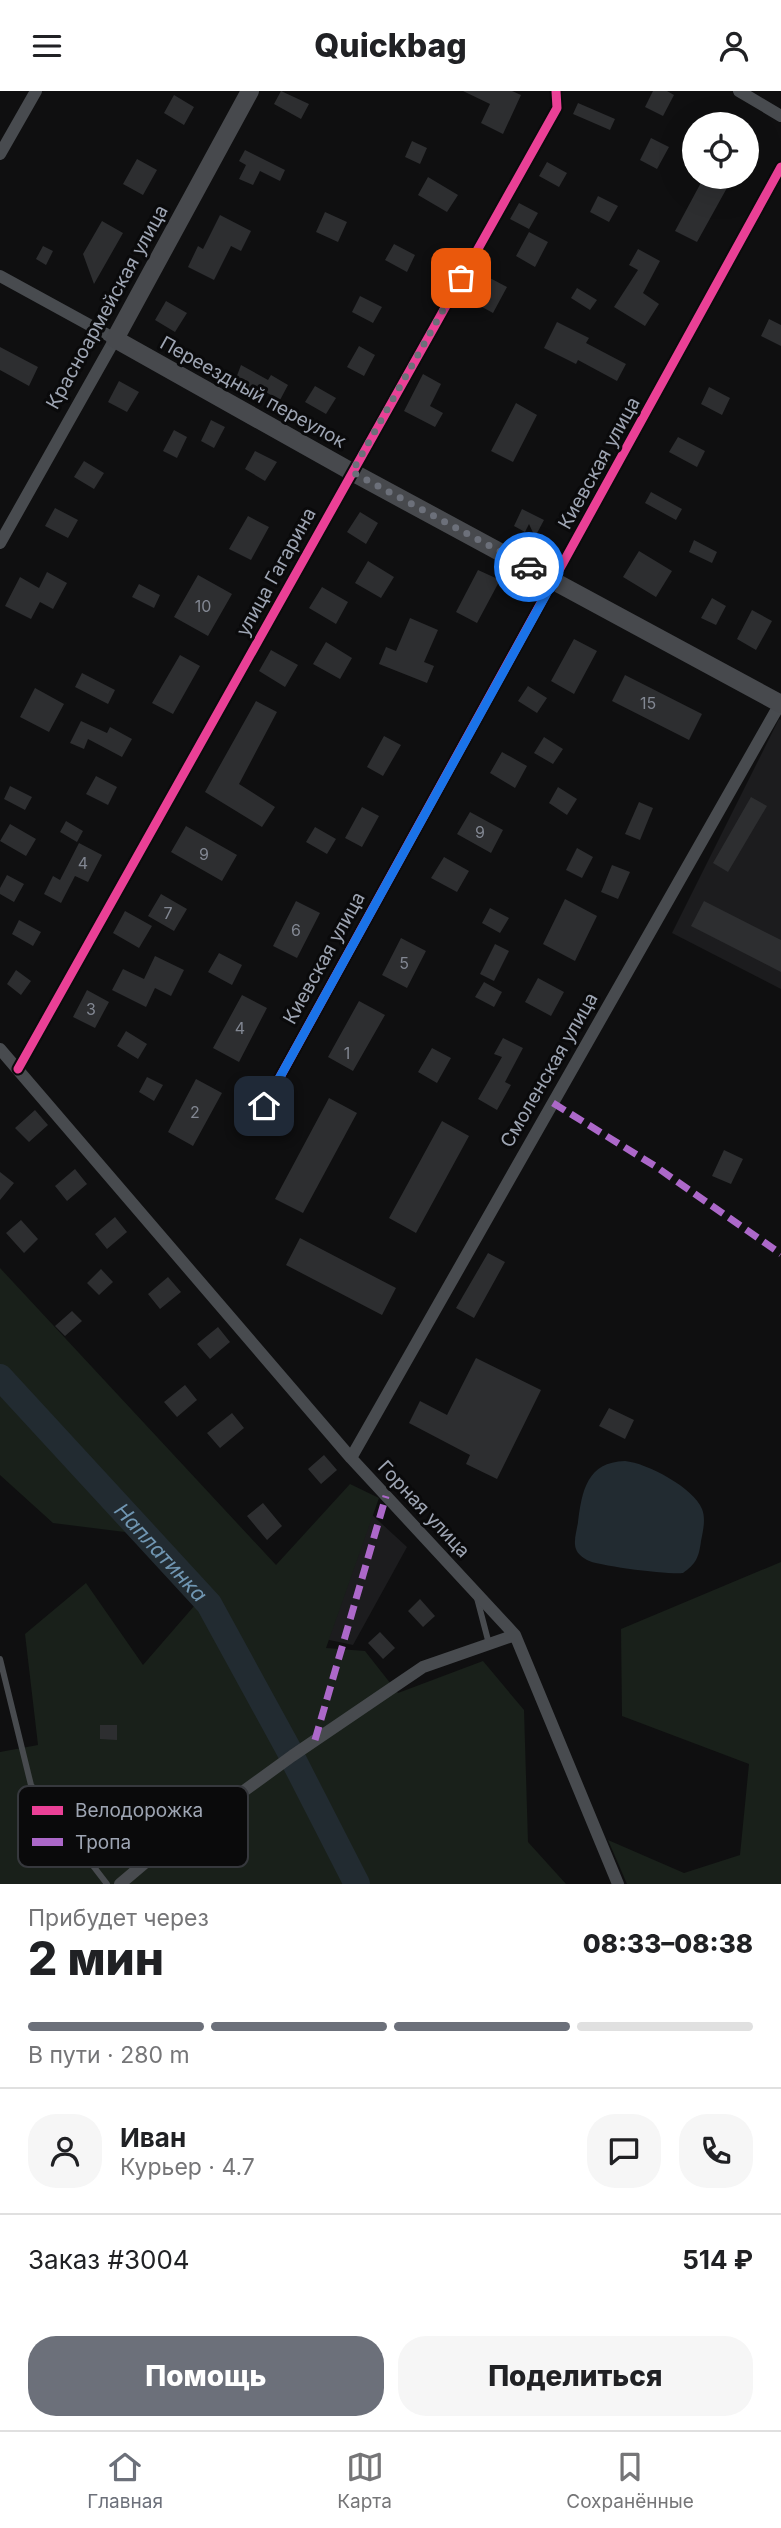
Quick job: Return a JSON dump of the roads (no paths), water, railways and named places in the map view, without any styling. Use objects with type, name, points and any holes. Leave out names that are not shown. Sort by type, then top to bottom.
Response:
[{"type":"street","points":[[0,154],[36,91]]},
{"type":"street","name":"Красноармейская улица","points":[[0,543],[250,91]]},
{"type":"street","name":"улица Гагарина","points":[[18,1069],[557,108],[556,91]]},
{"type":"street","points":[[739,91],[781,116]]},
{"type":"street","name":"Киевская улица","points":[[264,1106],[781,167]]},
{"type":"street","name":"Переездный переулок","points":[[0,277],[352,472],[781,703]]},
{"type":"street","name":"Смоленская улица","points":[[351,1458],[781,703]]},
{"type":"street","name":"Горная улица","points":[[0,1049],[351,1458],[515,1635]]},
{"type":"street","points":[[248,1788],[422,1667],[515,1635],[618,1884]]},
{"type":"street","points":[[120,1884],[140,1867]]},
{"type":"lane","points":[[476,1593],[489,1644]]},
{"type":"lane","points":[[0,1659],[32,1786]]},
{"type":"lane","points":[[94,1867],[107,1884]]},
{"type":"waterway","name":"Наплатинка","points":[[0,1377],[209,1604],[290,1752]]},
{"type":"waterway","name":"Наплатинка","points":[[294,1761],[357,1884]]}]
